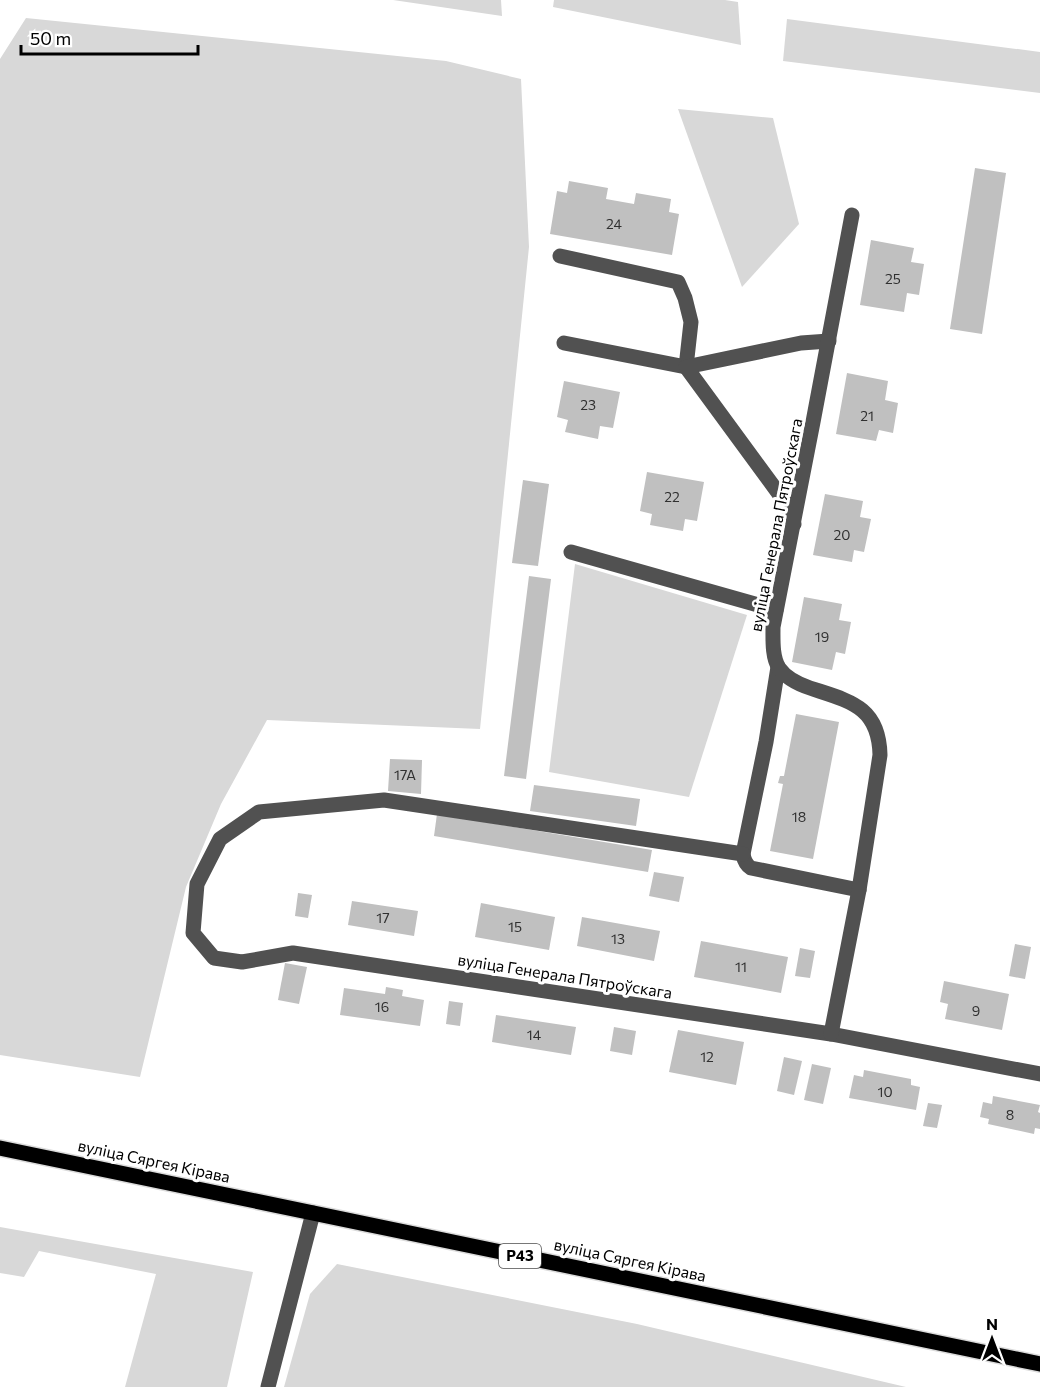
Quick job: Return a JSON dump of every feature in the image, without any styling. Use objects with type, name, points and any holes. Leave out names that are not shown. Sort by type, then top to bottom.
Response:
[{"type":"main road","name":"вуліца Сяргея Кірава","points":[[0,1148],[1040,1364]]},
{"type":"street","name":"вуліца Генерала Пятроўскага","points":[[778,667],[772,646],[772,627],[794,524],[852,215]]},
{"type":"street","points":[[561,256],[678,282],[691,322],[686,367],[785,502],[794,524]]},
{"type":"street","points":[[564,343],[686,367],[801,343],[829,341]]},
{"type":"street","points":[[572,552],[776,610]]},
{"type":"street","points":[[778,667],[766,742],[743,854],[746,863],[751,868],[859,890]]},
{"type":"street","points":[[778,667],[789,678],[803,686],[852,702],[871,721],[880,742],[880,755],[859,890],[831,1034]]},
{"type":"street","name":"вуліца Генерала Пятроўскага","points":[[743,854],[384,800],[259,812],[220,839],[197,884],[193,933],[214,958],[242,962],[293,953],[831,1034],[1040,1074]]},
{"type":"street","points":[[268,1387],[314,1213]]},
{"type":"shaded area","points":[[393,0],[501,0],[502,16]]},
{"type":"shaded area","points":[[554,0],[725,0],[738,2],[741,45],[553,7]]},
{"type":"shaded area","points":[[26,18],[446,61],[521,79],[529,247],[480,729],[267,720],[221,804],[186,887],[140,1077],[0,1055],[0,59]]},
{"type":"shaded area","points":[[787,19],[1040,52],[1040,93],[783,61]]},
{"type":"shaded area","points":[[678,109],[773,118],[799,224],[742,287]]},
{"type":"shaded area","points":[[575,564],[747,615],[689,797],[549,772]]},
{"type":"shaded area","points":[[0,1227],[253,1272],[227,1387],[125,1387],[156,1274],[39,1251],[24,1277],[0,1273]]},
{"type":"shaded area","points":[[337,1264],[637,1324],[906,1387],[284,1387],[310,1294]]},
{"type":"building","points":[[975,168],[1006,173],[982,334],[950,329]]},
{"type":"building","points":[[569,181],[608,188],[606,199],[634,204],[636,193],[671,199],[669,212],[679,214],[672,255],[550,234],[557,191],[567,193]]},
{"type":"building","points":[[871,240],[914,248],[911,262],[924,264],[919,295],[907,293],[904,312],[860,305]]},
{"type":"building","points":[[847,373],[888,381],[885,400],[898,403],[893,433],[879,430],[876,441],[836,434]]},
{"type":"building","points":[[564,381],[620,392],[613,428],[600,426],[598,439],[565,432],[568,420],[557,417]]},
{"type":"building","points":[[647,472],[704,482],[697,521],[685,519],[683,531],[650,525],[652,514],[640,511]]},
{"type":"building","points":[[523,480],[549,484],[538,566],[512,563]]},
{"type":"building","points":[[825,494],[863,501],[860,517],[871,519],[864,552],[854,550],[852,562],[813,555]]},
{"type":"building","points":[[529,576],[551,579],[526,779],[504,776]]},
{"type":"building","points":[[804,597],[842,604],[839,620],[851,622],[845,654],[836,652],[832,670],[792,662]]},
{"type":"building","points":[[796,714],[839,722],[813,859],[770,851],[783,784],[778,783],[780,776],[784,776]]},
{"type":"building","points":[[390,759],[422,760],[421,794],[388,791]]},
{"type":"building","points":[[534,785],[640,799],[636,826],[530,811]]},
{"type":"building","points":[[437,814],[652,850],[648,872],[434,836]]},
{"type":"building","points":[[654,872],[684,877],[679,902],[649,896]]},
{"type":"building","points":[[298,893],[312,895],[308,918],[295,916]]},
{"type":"building","points":[[352,901],[418,911],[414,936],[348,925]]},
{"type":"building","points":[[481,903],[555,917],[549,950],[475,937]]},
{"type":"building","points":[[582,917],[660,931],[654,961],[577,946]]},
{"type":"building","points":[[701,941],[788,957],[781,993],[694,977]]},
{"type":"building","points":[[1015,944],[1031,947],[1025,979],[1009,976]]},
{"type":"building","points":[[800,948],[815,951],[810,978],[795,976]]},
{"type":"building","points":[[285,963],[307,967],[299,1004],[278,1000]]},
{"type":"building","points":[[944,981],[1009,994],[1002,1030],[945,1019],[948,1004],[940,1002]]},
{"type":"building","points":[[386,987],[403,990],[402,996],[424,1000],[420,1026],[340,1015],[344,988],[385,994]]},
{"type":"building","points":[[449,1001],[463,1003],[460,1026],[446,1024]]},
{"type":"building","points":[[496,1015],[576,1027],[571,1055],[492,1042]]},
{"type":"building","points":[[614,1027],[636,1031],[632,1055],[610,1051]]},
{"type":"building","points":[[678,1030],[744,1042],[736,1085],[669,1072]]},
{"type":"building","points":[[784,1057],[802,1061],[794,1095],[777,1091]]},
{"type":"building","points":[[812,1064],[831,1068],[823,1104],[804,1100]]},
{"type":"building","points":[[864,1070],[911,1079],[911,1085],[920,1087],[916,1110],[849,1098],[854,1075],[863,1077]]},
{"type":"building","points":[[993,1096],[1040,1105],[1038,1112],[1040,1113],[1040,1129],[1035,1128],[1034,1134],[988,1124],[989,1119],[980,1117],[983,1102],[992,1104]]},
{"type":"building","points":[[928,1103],[942,1105],[937,1128],[923,1126]]}]
